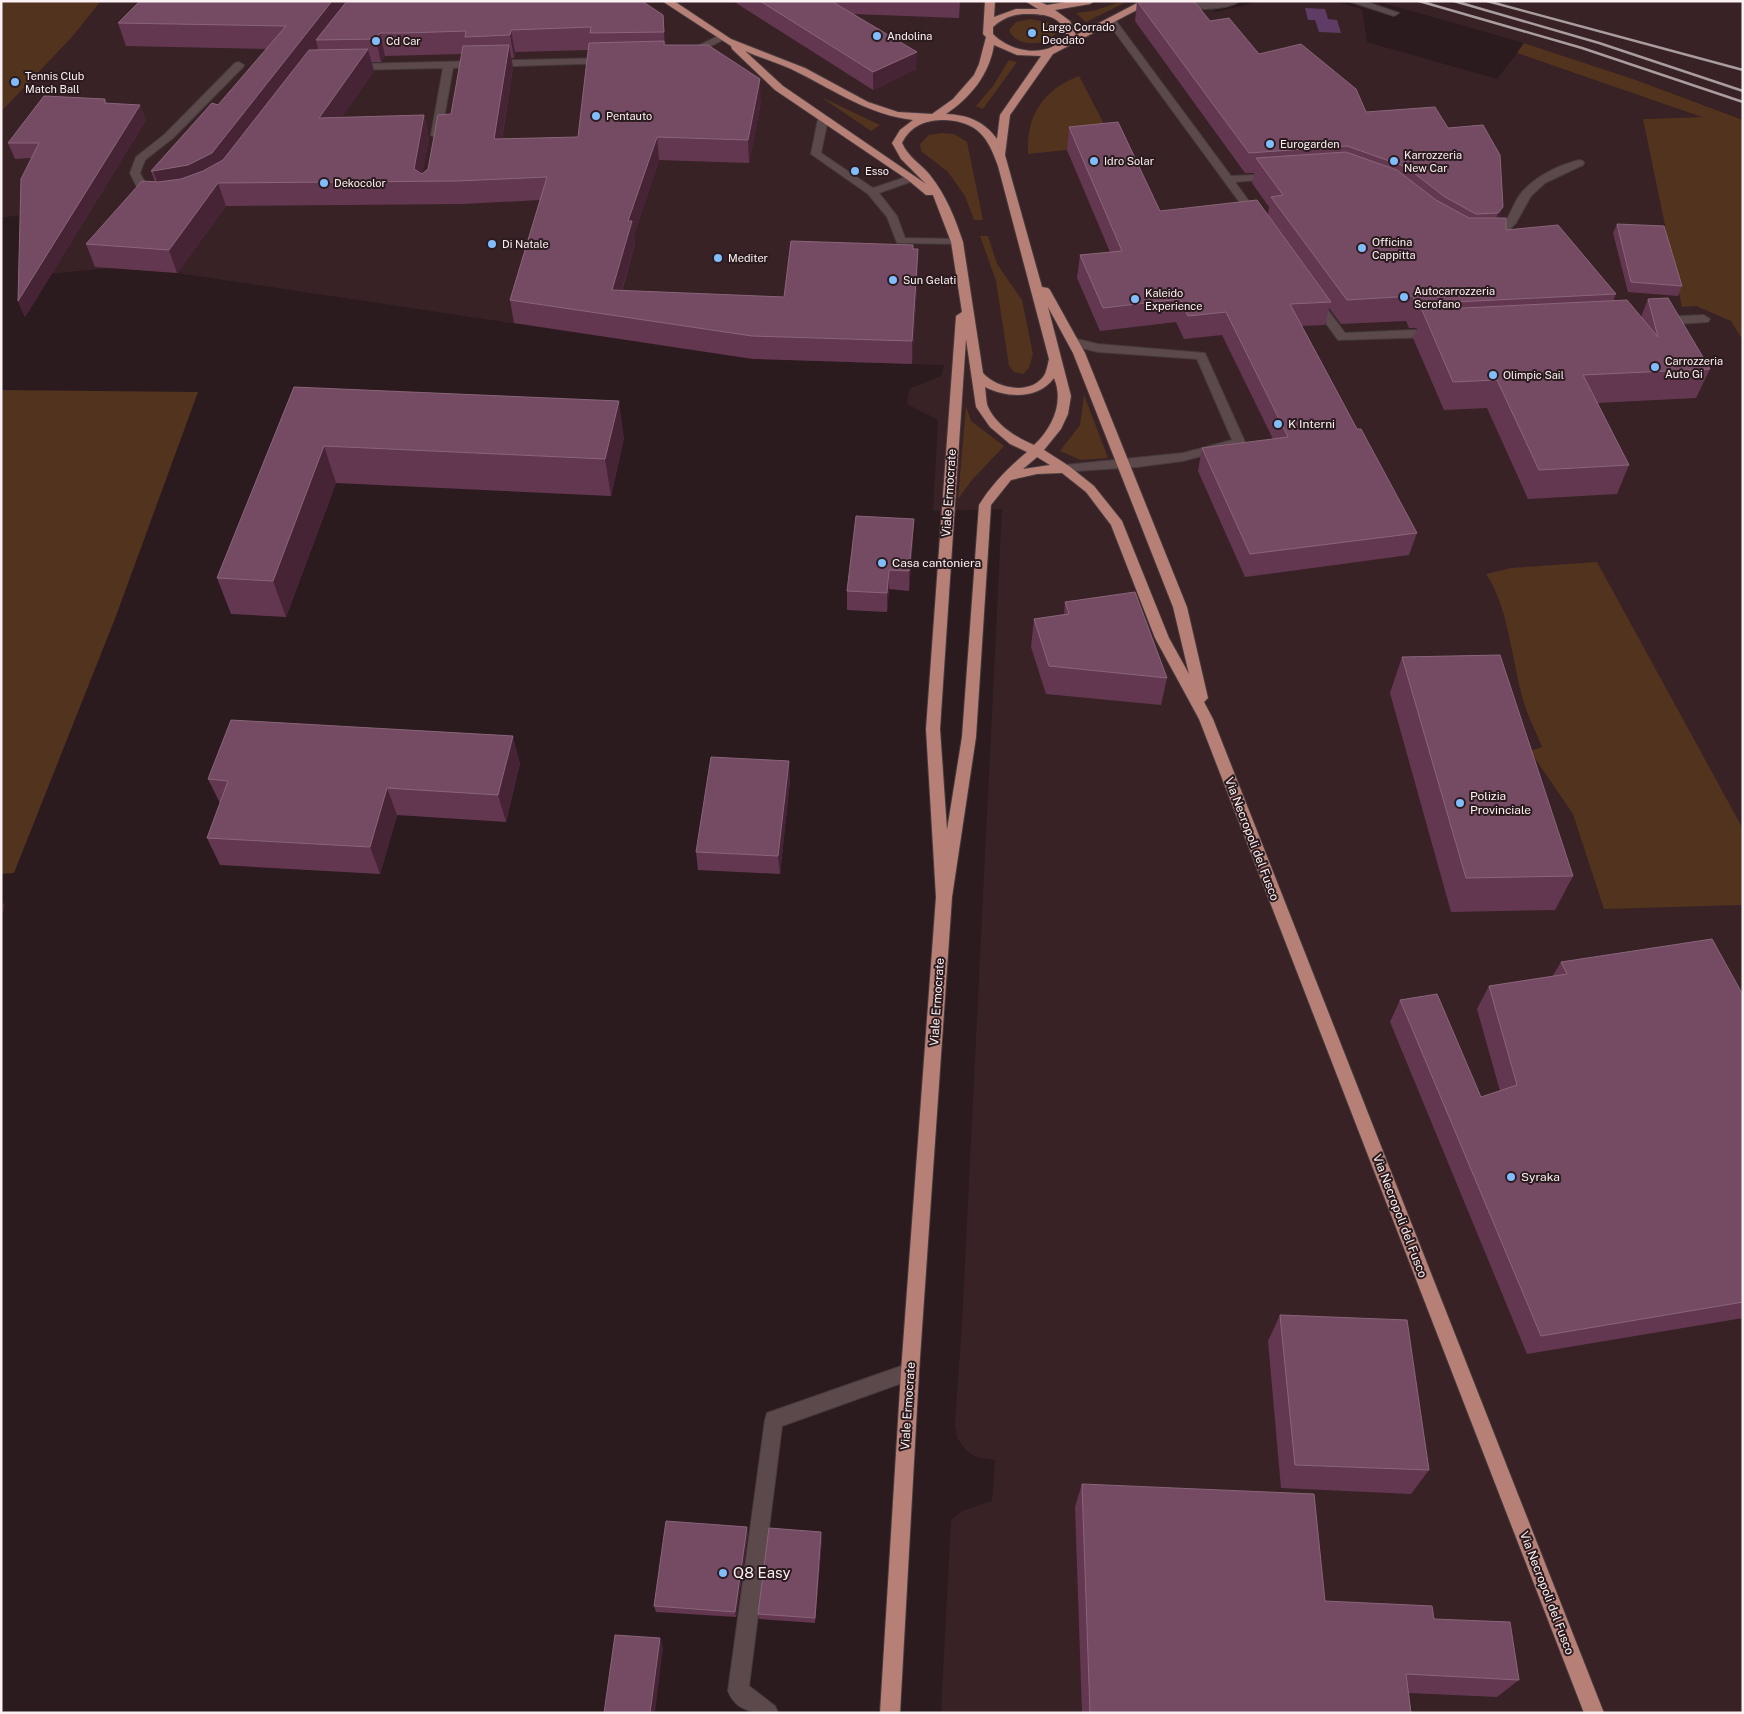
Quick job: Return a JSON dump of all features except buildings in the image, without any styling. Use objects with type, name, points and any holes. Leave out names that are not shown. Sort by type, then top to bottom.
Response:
[{"type":"main road","points":[[667,1],[725,39],[779,88],[912,178],[940,202]]},
{"type":"main road","points":[[990,1],[988,52],[976,84],[955,104],[931,118],[905,129],[897,143],[907,160],[922,172],[951,221],[957,242],[982,407],[994,424],[1014,441],[1036,451],[1065,469],[1090,488],[1117,524],[1162,638],[1206,719]]},
{"type":"main road","points":[[990,26],[1004,15],[1029,6],[1046,9],[1090,1]]},
{"type":"main road","points":[[990,38],[998,45],[1018,52],[1034,54],[1049,52],[1149,1]]},
{"type":"main road","points":[[1029,6],[1059,18]]},
{"type":"main road","points":[[1046,9],[1068,26],[1070,31],[1069,40],[1066,44]]},
{"type":"main road","points":[[725,39],[801,70],[864,104],[897,115],[962,119],[974,123],[986,131],[1000,155],[1035,274],[1065,396],[1064,410],[1054,431],[1036,451],[991,491],[985,504],[969,737],[944,897]]},
{"type":"main road","points":[[1000,155],[1005,114],[1049,52]]},
{"type":"main road","points":[[1035,274],[1079,353],[1180,607],[1206,719]]},
{"type":"main road","name":"Viale Ermocrate","points":[[890,1713],[910,1372],[944,897],[933,729],[956,384],[965,292]]},
{"type":"main road","points":[[976,373],[984,383],[992,387],[1010,391],[1026,390],[1034,388],[1046,380],[1051,374],[1055,359]]},
{"type":"main road","points":[[1009,476],[1037,470],[1065,469]]},
{"type":"main road","name":"Via Necropoli del Fusco","points":[[1206,719],[1594,1713]]},
{"type":"street","points":[[1177,1],[1199,7],[1214,6],[1234,1]]},
{"type":"street","points":[[1353,1],[1394,13]]},
{"type":"street","points":[[1111,20],[1262,226]]},
{"type":"street","points":[[682,55],[725,39]]},
{"type":"street","points":[[340,68],[620,60]]},
{"type":"street","points":[[164,200],[148,199],[135,173],[140,159],[169,136],[239,65]]},
{"type":"street","points":[[434,143],[448,65]]},
{"type":"street","points":[[823,119],[816,154],[872,192],[892,216],[901,241],[957,242]]},
{"type":"street","points":[[1476,239],[1495,238],[1512,220],[1526,194],[1541,181],[1579,163]]},
{"type":"street","points":[[1229,179],[1286,175]]},
{"type":"street","points":[[872,192],[912,178]]},
{"type":"street","points":[[1308,290],[1342,338],[1450,332]]},
{"type":"street","points":[[1645,322],[1704,319]]},
{"type":"street","points":[[1065,469],[1183,457],[1239,442],[1201,356],[1098,348],[1073,342]]},
{"type":"street","points":[[768,1713],[738,1691],[774,1420],[910,1372]]},
{"type":"shaded area","points":[[1,1],[101,1],[72,37],[1,112]]},
{"type":"shaded area","points":[[101,1],[1199,1],[1216,12],[1262,1],[1334,1],[1362,9],[1367,42],[1497,79],[1517,53],[1704,117],[1644,119],[1696,306],[1732,321],[1743,341],[1743,1713],[941,1713],[951,1520],[962,1511],[992,1501],[995,1460],[975,1457],[966,1450],[957,1438],[955,1423],[962,1324],[1002,509],[933,511],[938,420],[907,404],[909,389],[941,376],[944,365],[753,359],[177,273],[111,268],[26,276],[27,214],[1,218],[1,112],[72,37]]},
{"type":"shaded area","points":[[1128,1],[1086,22],[1076,13],[1093,11]]},
{"type":"shaded area","points":[[1376,1],[1743,1],[1743,120],[1636,80],[1524,43]]},
{"type":"shaded area","points":[[1305,8],[1325,9],[1328,19],[1337,20],[1341,33],[1319,32],[1315,20],[1308,20]]},
{"type":"shaded area","points":[[1030,19],[1050,23],[1056,30],[1055,34],[1038,43],[1024,42],[1012,36],[1009,30],[1016,22]]},
{"type":"shaded area","points":[[1524,43],[1636,80],[1743,120],[1743,341],[1731,321],[1696,306],[1682,307],[1643,119],[1702,117],[1517,53]]},
{"type":"shaded area","points":[[1009,60],[1017,62],[983,109],[976,106],[993,86]]},
{"type":"shaded area","points":[[1079,76],[1115,145],[1028,154],[1030,127],[1039,106],[1056,89]]},
{"type":"shaded area","points":[[821,97],[880,125],[871,131]]},
{"type":"shaded area","points":[[954,134],[967,142],[983,220],[974,220],[965,196],[948,172],[921,151],[920,144],[929,135]]},
{"type":"shaded area","points":[[980,236],[988,236],[997,264],[1022,300],[1033,354],[1029,368],[1023,374],[1014,372],[1009,366],[996,281]]},
{"type":"shaded area","points":[[1,390],[198,392],[116,616],[14,873],[1,874]]},
{"type":"shaded area","points":[[1084,395],[1108,458],[1081,460],[1060,451],[1080,425]]},
{"type":"shaded area","points":[[966,406],[971,421],[1004,446],[971,481],[958,499]]},
{"type":"shaded area","points":[[1597,562],[1743,829],[1743,905],[1604,909],[1573,814],[1530,751],[1542,747],[1523,699],[1504,616],[1486,574],[1511,568]]},
{"type":"railway","points":[[1419,1],[1582,48],[1743,102]]},
{"type":"railway","points":[[1454,1],[1599,43],[1743,91]]},
{"type":"railway","points":[[1487,1],[1743,70]]},
{"type":"place","name":"Largo Corrado Deodato","points":[[1032,33]]},
{"type":"place","name":"Andolina","points":[[877,36]]},
{"type":"place","name":"Cd Car","points":[[376,41]]},
{"type":"place","name":"Tennis Club Match Ball","points":[[15,82]]},
{"type":"place","name":"Pentauto","points":[[596,116]]},
{"type":"place","name":"Eurogarden","points":[[1270,144]]},
{"type":"place","name":"Idro Solar","points":[[1094,161]]},
{"type":"place","name":"Karrozzeria New Car","points":[[1394,161]]},
{"type":"place","name":"Esso","points":[[855,171]]},
{"type":"place","name":"Dekocolor","points":[[324,183]]},
{"type":"place","name":"Di Natale","points":[[492,244]]},
{"type":"place","name":"Officina Cappitta","points":[[1362,248]]},
{"type":"place","name":"Mediter","points":[[718,258]]},
{"type":"place","name":"Sun Gelati","points":[[893,280]]},
{"type":"place","name":"Autocarrozzeria Scrofano","points":[[1404,297]]},
{"type":"place","name":"Kaleido Experience","points":[[1135,299]]},
{"type":"place","name":"Carrozzeria Auto Gi","points":[[1655,367]]},
{"type":"place","name":"Olimpic Sail","points":[[1493,375]]},
{"type":"place","name":"K Interni","points":[[1278,424]]},
{"type":"place","name":"Casa cantoniera","points":[[882,563]]},
{"type":"place","name":"Polizia Provinciale","points":[[1460,803]]},
{"type":"place","name":"Syraka","points":[[1511,1177]]},
{"type":"place","name":"Q8 Easy","points":[[723,1573]]}]
